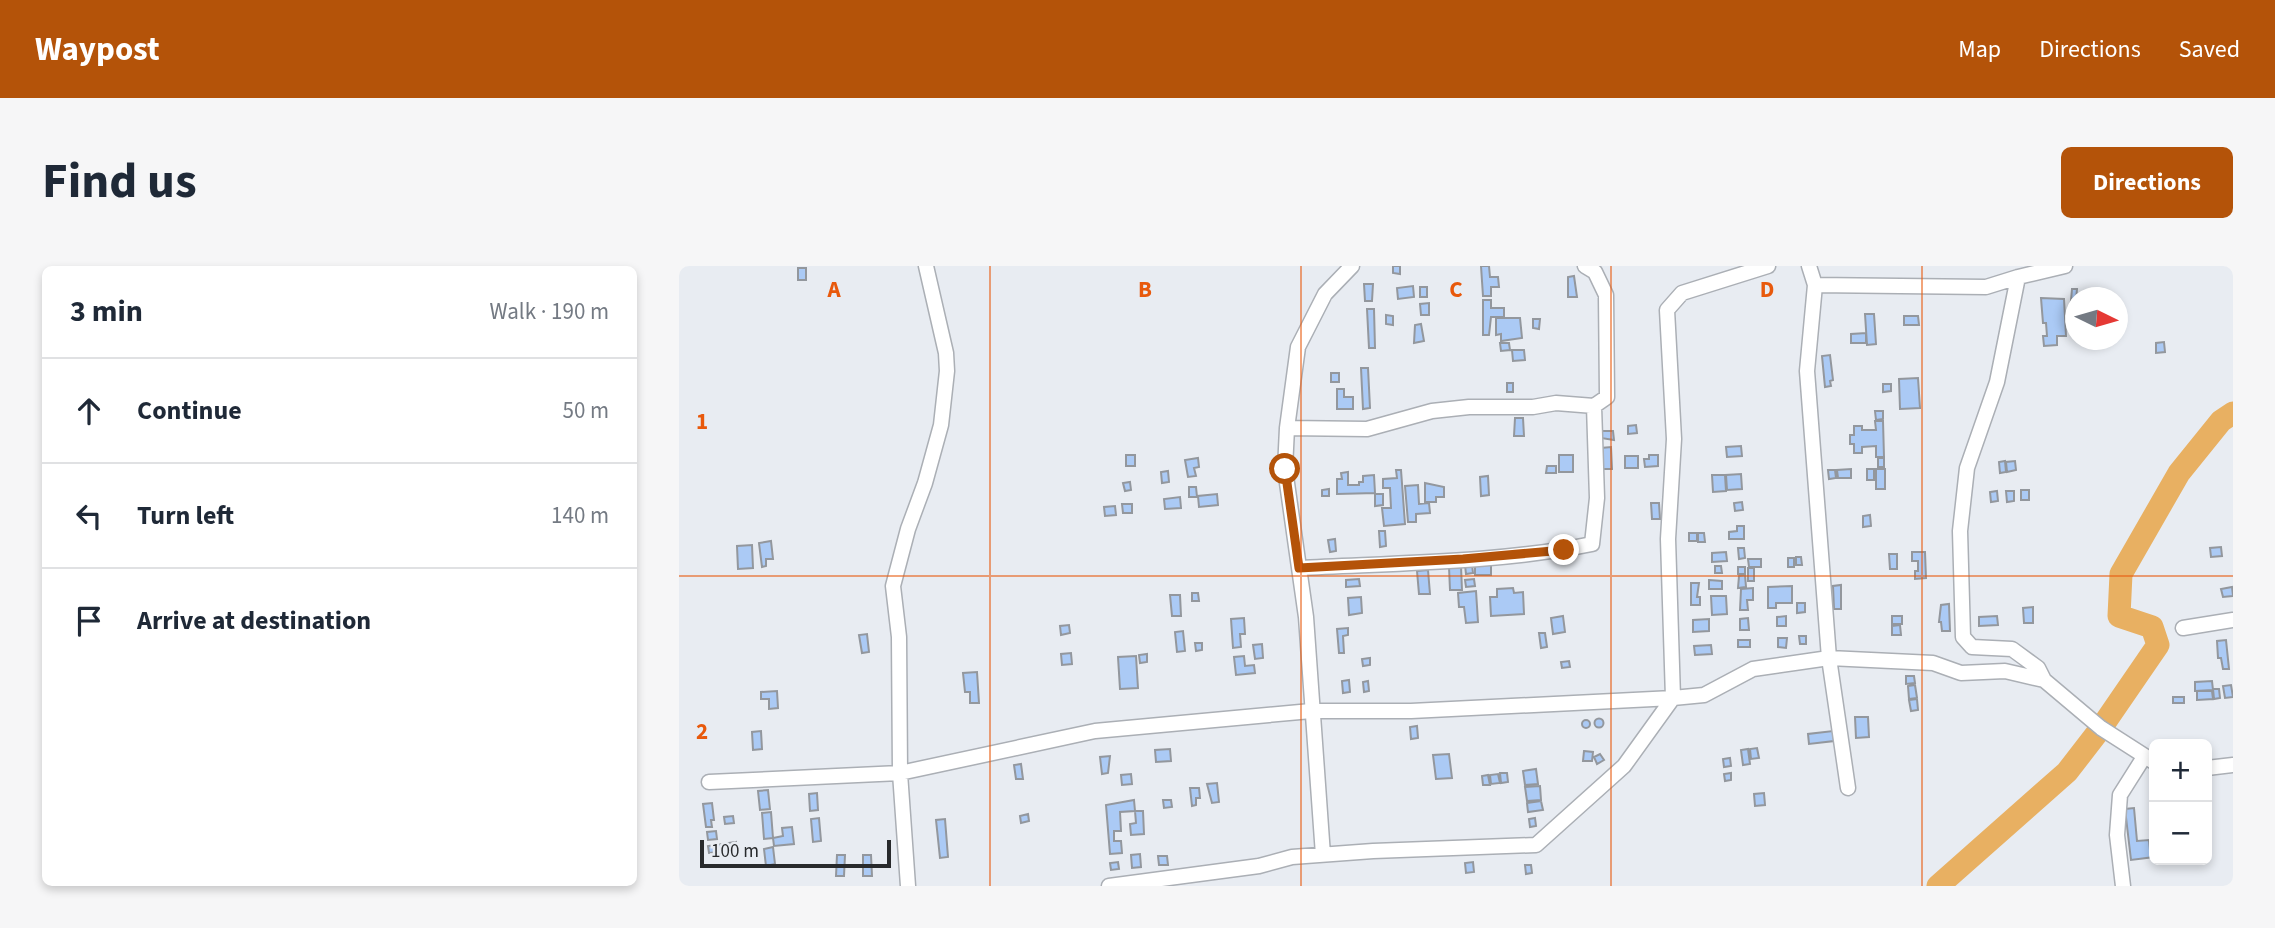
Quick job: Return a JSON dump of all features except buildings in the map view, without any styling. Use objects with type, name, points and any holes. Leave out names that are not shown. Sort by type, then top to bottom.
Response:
[{"type":"street","points":[[908,886],[899,773],[899,637],[893,586],[941,425],[946,393],[946,353],[926,266]]},
{"type":"street","points":[[1323,855],[1306,617],[1285,469],[1287,428],[1297,347],[1325,294],[1352,266]]},
{"type":"street","points":[[1287,428],[1367,429],[1432,411],[1469,407],[1515,408],[1556,403],[1594,406],[1607,397],[1607,295],[1595,272],[1585,266]]},
{"type":"street","points":[[1109,886],[1259,866],[1291,857],[1535,845],[1624,765],[1673,698],[1668,539],[1674,439],[1667,310],[1682,293],[1768,266]]},
{"type":"street","points":[[1809,266],[1815,285],[1807,371],[1829,658],[1848,788]]},
{"type":"street","points":[[1815,285],[1986,287],[2065,266]]},
{"type":"street","points":[[2018,277],[1997,382],[1968,468],[1960,531],[1963,637],[1972,647],[2012,649],[2038,668],[2044,680],[2101,728],[2149,760],[2120,795],[2117,835],[2123,886]]},
{"type":"street","points":[[1299,568],[1463,559],[1564,550],[1592,544],[1597,498],[1594,406]]},
{"type":"street","points":[[2183,628],[2233,620]]},
{"type":"street","points":[[709,782],[899,773],[1095,731],[1311,711],[1411,711],[1704,695],[1753,669],[1829,658],[1933,663],[1961,673],[2005,671],[2044,680]]},
{"type":"street","points":[[2212,767],[2233,765]]},
{"type":"waterway","points":[[1938,886],[2067,772],[2158,645],[2152,627],[2119,616],[2121,574],[2179,473],[2221,421],[2233,413]]},
{"type":"route","points":[[1285,469],[1299,568],[1463,559],[1564,550]]}]
